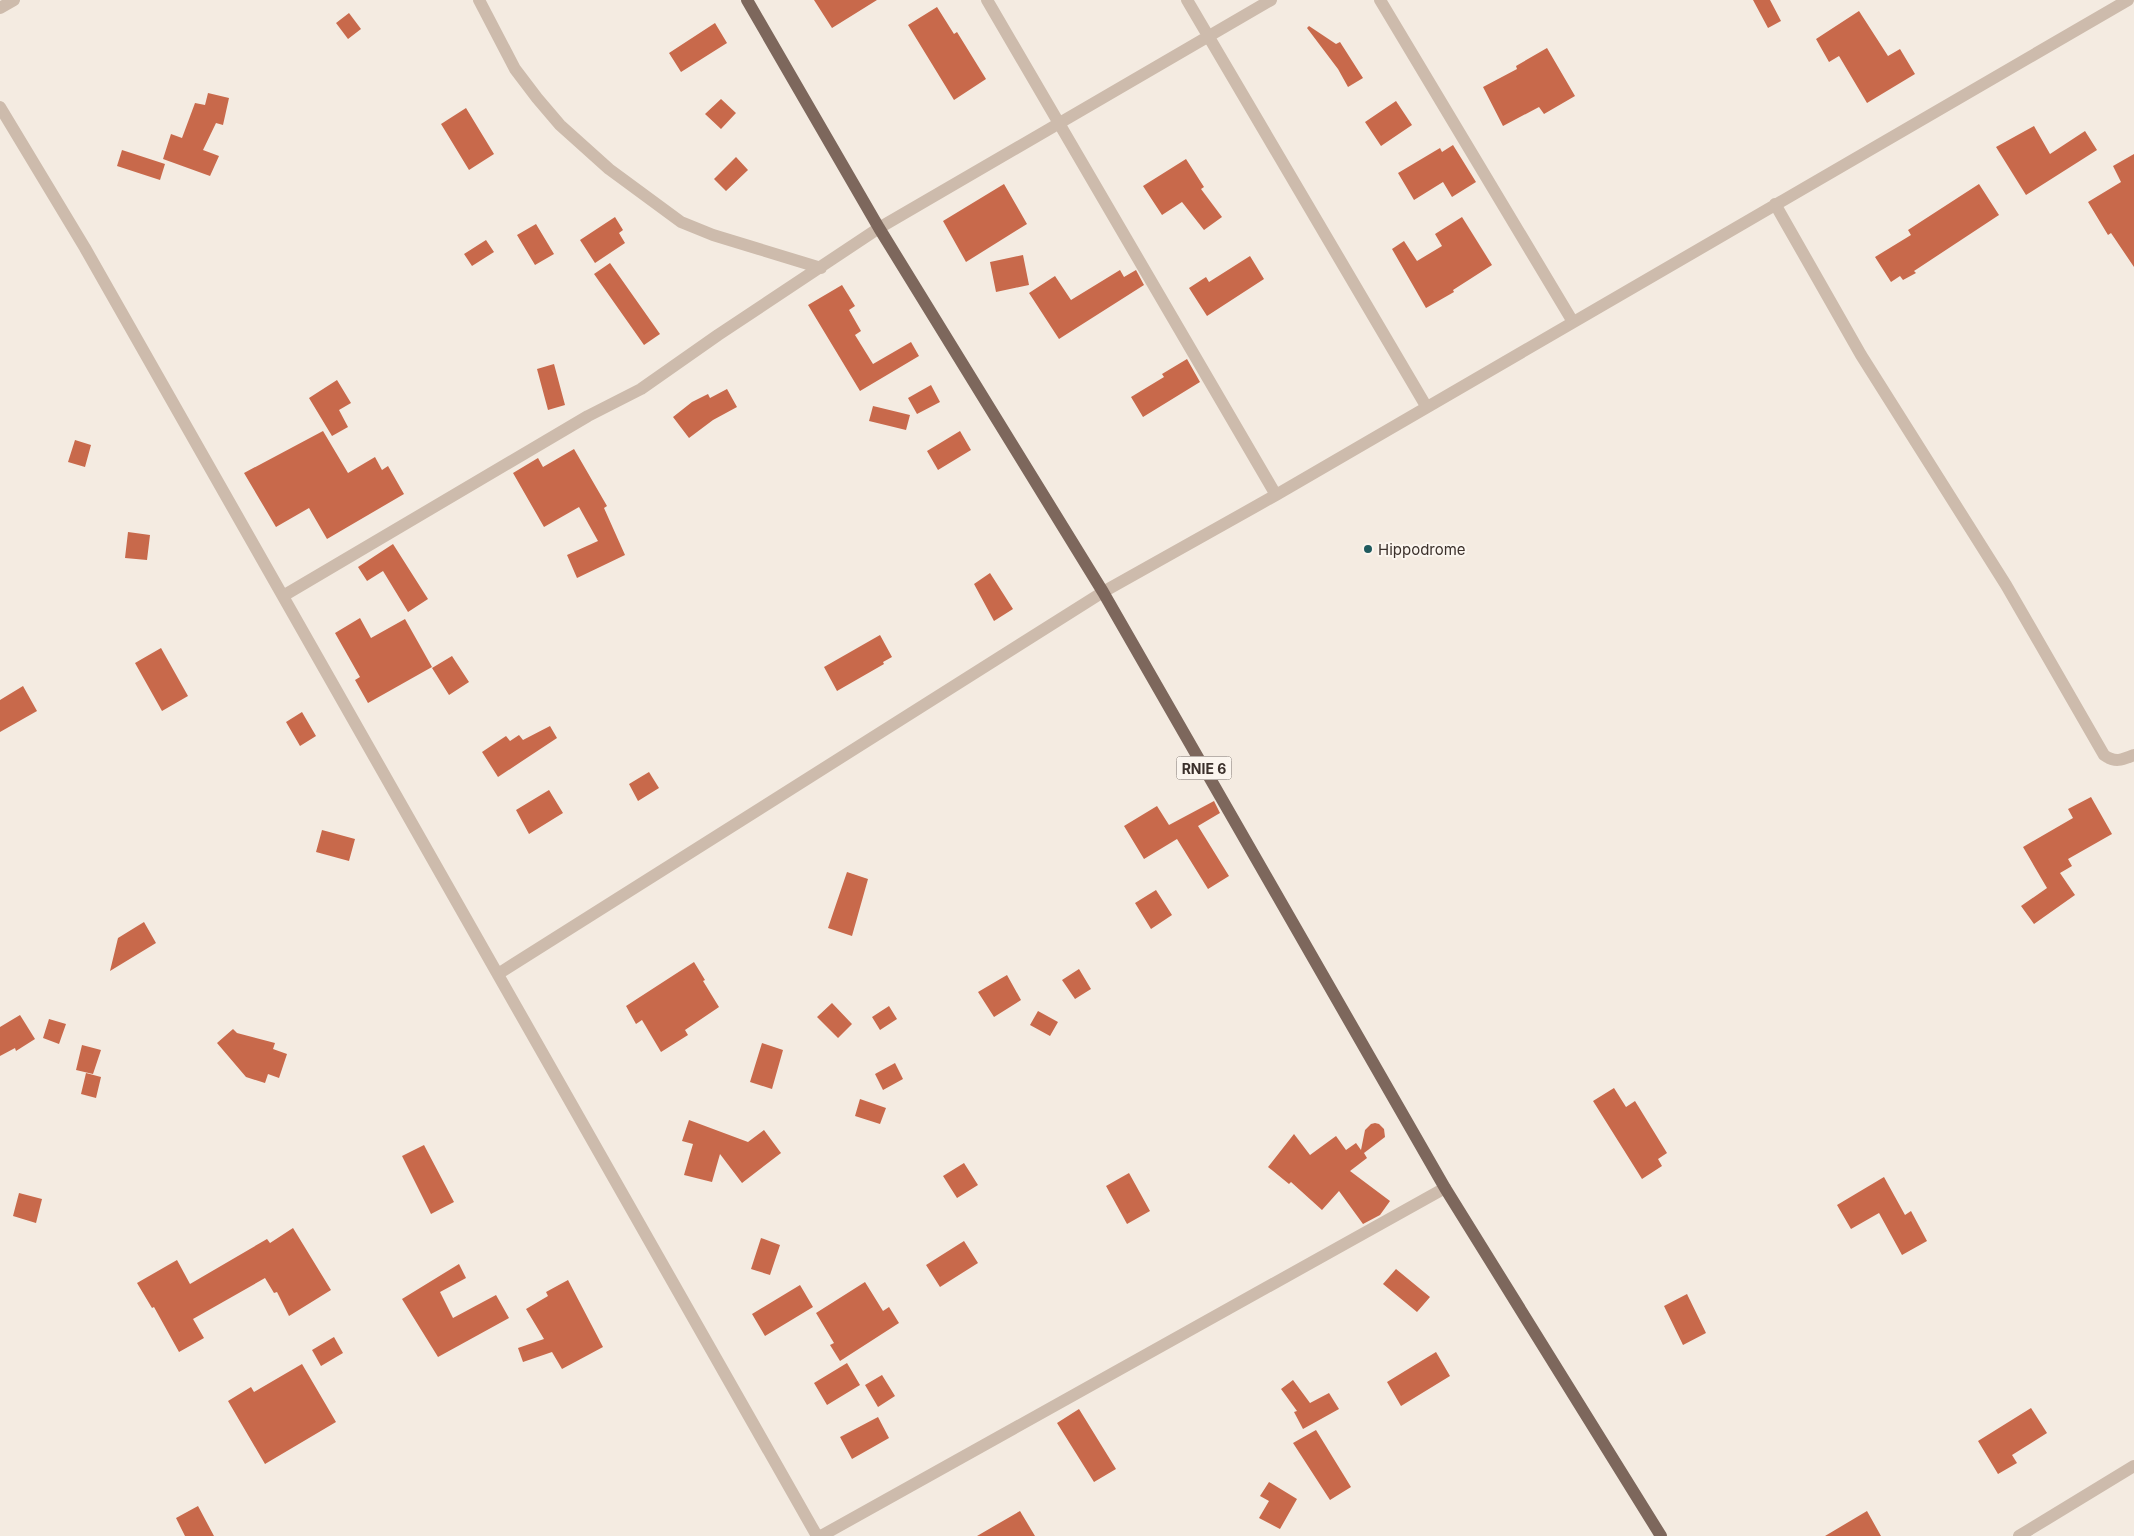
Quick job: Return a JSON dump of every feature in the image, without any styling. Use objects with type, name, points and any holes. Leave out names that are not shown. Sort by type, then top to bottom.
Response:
[{"type":"main road","name":"RNIE 6","points":[[747,0],[879,228],[1103,592],[1445,1188],[1661,1536]]},
{"type":"street","points":[[0,8],[14,0]]},
{"type":"street","points":[[479,0],[515,69],[537,98],[560,125],[609,169],[681,222],[713,235],[821,268]]},
{"type":"street","points":[[987,0],[1276,494]]},
{"type":"street","points":[[1186,0],[1426,406]]},
{"type":"street","points":[[283,596],[579,420],[641,389],[718,335],[879,228],[1271,0]]},
{"type":"street","points":[[1380,0],[1573,322]]},
{"type":"street","points":[[498,974],[1103,592],[1276,494],[2128,0]]},
{"type":"street","points":[[0,107],[90,256],[819,1536],[1445,1188]]},
{"type":"street","points":[[1775,204],[1861,355],[2006,585],[2104,755],[2111,760],[2120,761],[2134,755]]},
{"type":"street","points":[[2019,1536],[2134,1466]]},
{"type":"building","points":[[814,0],[877,0],[832,28]]},
{"type":"building","points":[[1753,0],[1770,0],[1781,21],[1768,28]]},
{"type":"building","points":[[937,7],[954,34],[957,32],[986,79],[954,100],[908,25]]},
{"type":"building","points":[[1859,11],[1888,56],[1900,49],[1915,74],[1867,103],[1839,56],[1829,62],[1816,39]]},
{"type":"building","points":[[349,13],[361,29],[348,39],[336,23]]},
{"type":"building","points":[[715,23],[727,43],[681,72],[669,53]]},
{"type":"building","points":[[1309,26],[1336,44],[1340,42],[1363,78],[1348,87],[1338,69],[1307,28]]},
{"type":"building","points":[[1547,48],[1575,96],[1544,114],[1539,107],[1503,126],[1483,87],[1517,69],[1516,66]]},
{"type":"building","points":[[208,93],[229,98],[223,125],[216,123],[203,150],[219,156],[210,176],[163,159],[171,134],[182,138],[195,103],[205,105]]},
{"type":"building","points":[[721,99],[736,113],[721,129],[705,114]]},
{"type":"building","points":[[1396,101],[1412,125],[1381,146],[1365,122]]},
{"type":"building","points":[[466,108],[494,154],[469,170],[441,124]]},
{"type":"building","points":[[2034,126],[2050,154],[2085,131],[2097,150],[2026,195],[1996,147]]},
{"type":"building","points":[[1453,145],[1476,182],[1452,197],[1443,182],[1414,200],[1398,173],[1440,148],[1442,152]]},
{"type":"building","points":[[122,150],[165,164],[160,180],[117,166]]},
{"type":"building","points":[[2134,154],[2134,267],[2111,233],[2108,235],[2088,202],[2121,182],[2113,166]]},
{"type":"building","points":[[736,157],[748,170],[726,191],[714,179]]},
{"type":"building","points":[[1186,159],[1204,187],[1201,189],[1222,217],[1204,230],[1182,202],[1162,215],[1143,186]]},
{"type":"building","points":[[1004,184],[1027,224],[966,262],[943,221]]},
{"type":"building","points":[[1979,184],[1999,215],[1914,271],[1916,273],[1903,280],[1900,276],[1891,282],[1875,257],[1911,235],[1908,230]]},
{"type":"building","points":[[615,217],[623,230],[619,233],[625,243],[595,263],[580,240]]},
{"type":"building","points":[[1462,217],[1492,265],[1453,290],[1454,292],[1426,308],[1392,249],[1404,241],[1417,261],[1442,246],[1435,234]]},
{"type":"building","points":[[536,224],[554,254],[535,265],[517,235]]},
{"type":"building","points":[[486,240],[494,252],[472,266],[464,254]]},
{"type":"building","points":[[1023,255],[1029,285],[996,292],[990,262]]},
{"type":"building","points":[[1250,256],[1264,279],[1207,316],[1189,288],[1206,277],[1209,282]]},
{"type":"building","points":[[610,263],[660,334],[644,345],[594,274]]},
{"type":"building","points":[[1120,270],[1124,277],[1136,270],[1144,285],[1059,339],[1029,293],[1055,276],[1071,300]]},
{"type":"building","points":[[842,285],[855,306],[849,310],[861,331],[855,335],[873,364],[911,342],[919,356],[860,391],[808,305]]},
{"type":"building","points":[[1187,359],[1200,382],[1143,417],[1131,397],[1164,377],[1162,374]]},
{"type":"building","points":[[554,364],[565,405],[548,410],[537,369]]},
{"type":"building","points":[[337,380],[351,403],[339,410],[348,427],[332,436],[309,398]]},
{"type":"building","points":[[931,385],[940,402],[917,414],[908,398]]},
{"type":"building","points":[[727,389],[737,407],[713,420],[689,438],[673,417],[692,402],[708,394],[710,398]]},
{"type":"building","points":[[873,406],[910,415],[906,430],[869,421]]},
{"type":"building","points":[[323,431],[348,473],[375,457],[382,470],[388,466],[404,494],[327,539],[309,508],[276,527],[244,473]]},
{"type":"building","points":[[960,431],[971,450],[938,470],[927,451]]},
{"type":"building","points":[[75,440],[91,445],[85,467],[68,462]]},
{"type":"building","points":[[574,449],[607,506],[604,508],[625,555],[577,578],[567,555],[598,541],[579,507],[544,527],[513,473],[538,458],[543,467]]},
{"type":"building","points":[[128,532],[150,535],[147,560],[125,558]]},
{"type":"building","points":[[393,544],[428,599],[408,612],[383,571],[367,581],[358,567]]},
{"type":"building","points":[[990,573],[1013,609],[994,621],[974,584]]},
{"type":"building","points":[[360,618],[371,638],[405,619],[432,667],[368,703],[355,680],[360,677],[335,633]]},
{"type":"building","points":[[880,635],[892,657],[883,662],[884,664],[837,691],[824,667]]},
{"type":"building","points":[[161,648],[188,696],[162,711],[135,663]]},
{"type":"building","points":[[452,656],[469,682],[449,695],[432,668]]},
{"type":"building","points":[[23,686],[37,711],[0,732],[0,700]]},
{"type":"building","points":[[302,712],[316,736],[300,746],[286,722]]},
{"type":"building","points":[[550,726],[557,738],[498,777],[482,752],[506,736],[510,741],[519,735],[523,740]]},
{"type":"building","points":[[649,772],[659,788],[638,801],[629,784]]},
{"type":"building","points":[[549,790],[563,813],[529,834],[516,810]]},
{"type":"building","points":[[2091,797],[2112,834],[2068,859],[2072,866],[2060,873],[2075,895],[2034,924],[2021,906],[2047,888],[2023,847],[2073,818],[2068,809]]},
{"type":"building","points":[[1214,801],[1220,813],[1198,826],[1229,876],[1208,889],[1177,839],[1144,859],[1124,826],[1157,806],[1169,825]]},
{"type":"building","points":[[322,830],[355,839],[349,861],[316,852]]},
{"type":"building","points":[[847,872],[868,879],[852,936],[828,928]]},
{"type":"building","points":[[1156,890],[1172,915],[1151,929],[1135,903]]},
{"type":"building","points":[[144,922],[156,943],[110,971],[118,938]]},
{"type":"building","points":[[694,962],[719,1007],[685,1030],[688,1035],[661,1052],[642,1020],[636,1024],[626,1006]]},
{"type":"building","points":[[1079,969],[1091,989],[1075,999],[1062,980]]},
{"type":"building","points":[[1007,975],[1021,1000],[994,1017],[978,992]]},
{"type":"building","points":[[832,1003],[852,1024],[838,1038],[817,1017]]},
{"type":"building","points":[[889,1006],[897,1019],[880,1030],[872,1017]]},
{"type":"building","points":[[1038,1011],[1058,1022],[1050,1036],[1030,1025]]},
{"type":"building","points":[[20,1015],[35,1039],[16,1051],[15,1048],[0,1056],[0,1027]]},
{"type":"building","points":[[49,1019],[66,1024],[59,1044],[43,1038]]},
{"type":"building","points":[[233,1029],[237,1033],[275,1043],[273,1049],[287,1054],[279,1078],[268,1074],[265,1083],[246,1077],[217,1043]]},
{"type":"building","points":[[762,1043],[783,1050],[772,1089],[750,1082]]},
{"type":"building","points":[[82,1045],[101,1050],[93,1074],[76,1070]]},
{"type":"building","points":[[895,1063],[903,1079],[883,1090],[875,1074]]},
{"type":"building","points":[[86,1073],[101,1077],[96,1098],[81,1094]]},
{"type":"building","points":[[1614,1088],[1626,1107],[1635,1101],[1667,1153],[1658,1159],[1662,1166],[1642,1179],[1593,1101]]},
{"type":"building","points":[[860,1099],[886,1108],[880,1124],[855,1116]]},
{"type":"building","points":[[689,1120],[748,1142],[764,1130],[781,1153],[742,1183],[720,1154],[712,1182],[684,1175],[693,1144],[682,1141]]},
{"type":"building","points":[[1375,1123],[1384,1129],[1385,1137],[1364,1153],[1367,1158],[1350,1171],[1390,1201],[1380,1215],[1363,1224],[1339,1191],[1322,1210],[1291,1182],[1289,1184],[1268,1167],[1294,1134],[1310,1155],[1336,1136],[1346,1150],[1356,1143],[1361,1150],[1365,1130]]},
{"type":"building","points":[[424,1145],[454,1202],[431,1214],[402,1156]]},
{"type":"building","points":[[964,1163],[978,1185],[957,1198],[943,1176]]},
{"type":"building","points":[[1129,1173],[1150,1211],[1127,1224],[1106,1186]]},
{"type":"building","points":[[1884,1177],[1905,1215],[1911,1211],[1927,1241],[1902,1255],[1879,1213],[1851,1229],[1837,1205]]},
{"type":"building","points":[[19,1193],[42,1199],[36,1223],[13,1216]]},
{"type":"building","points":[[293,1228],[331,1290],[289,1316],[277,1292],[274,1293],[265,1278],[193,1319],[204,1338],[179,1352],[154,1307],[152,1308],[137,1283],[177,1260],[190,1284],[267,1239],[270,1243]]},
{"type":"building","points":[[761,1238],[780,1245],[770,1275],[751,1269]]},
{"type":"building","points":[[964,1241],[978,1263],[940,1287],[926,1265]]},
{"type":"building","points":[[459,1264],[466,1278],[440,1292],[453,1318],[496,1295],[509,1318],[438,1357],[402,1299]]},
{"type":"building","points":[[1396,1269],[1430,1297],[1417,1312],[1383,1284]]},
{"type":"building","points":[[568,1280],[603,1347],[562,1369],[552,1352],[523,1362],[518,1348],[544,1339],[526,1309],[548,1296],[546,1292]]},
{"type":"building","points":[[865,1282],[883,1311],[889,1307],[899,1323],[840,1361],[830,1345],[834,1343],[816,1313]]},
{"type":"building","points":[[800,1285],[813,1307],[765,1336],[752,1314]]},
{"type":"building","points":[[1687,1294],[1706,1333],[1683,1345],[1664,1306]]},
{"type":"building","points":[[334,1337],[343,1353],[321,1366],[312,1350]]},
{"type":"building","points":[[1436,1352],[1450,1376],[1401,1406],[1387,1382]]},
{"type":"building","points":[[847,1363],[860,1385],[827,1405],[814,1383]]},
{"type":"building","points":[[302,1364],[336,1422],[265,1464],[228,1401],[251,1387],[254,1392]]},
{"type":"building","points":[[882,1375],[895,1396],[878,1407],[865,1385]]},
{"type":"building","points":[[1293,1380],[1310,1403],[1329,1393],[1339,1409],[1303,1429],[1294,1412],[1297,1411],[1281,1389]]},
{"type":"building","points":[[2031,1408],[2047,1433],[2012,1455],[2017,1463],[1998,1474],[1978,1441]]},
{"type":"building","points":[[1079,1409],[1116,1469],[1094,1482],[1057,1423]]},
{"type":"building","points":[[878,1417],[889,1438],[852,1459],[840,1437]]},
{"type":"building","points":[[1316,1430],[1351,1487],[1330,1500],[1293,1443]]},
{"type":"building","points":[[1269,1482],[1297,1499],[1280,1529],[1259,1518],[1269,1501],[1260,1496]]},
{"type":"building","points":[[198,1506],[214,1536],[185,1536],[176,1518]]},
{"type":"building","points":[[1020,1511],[1035,1536],[977,1536]]},
{"type":"building","points":[[1867,1511],[1881,1536],[1825,1536]]},
{"type":"place","name":"Hippodrome","points":[[1368,549]]}]
